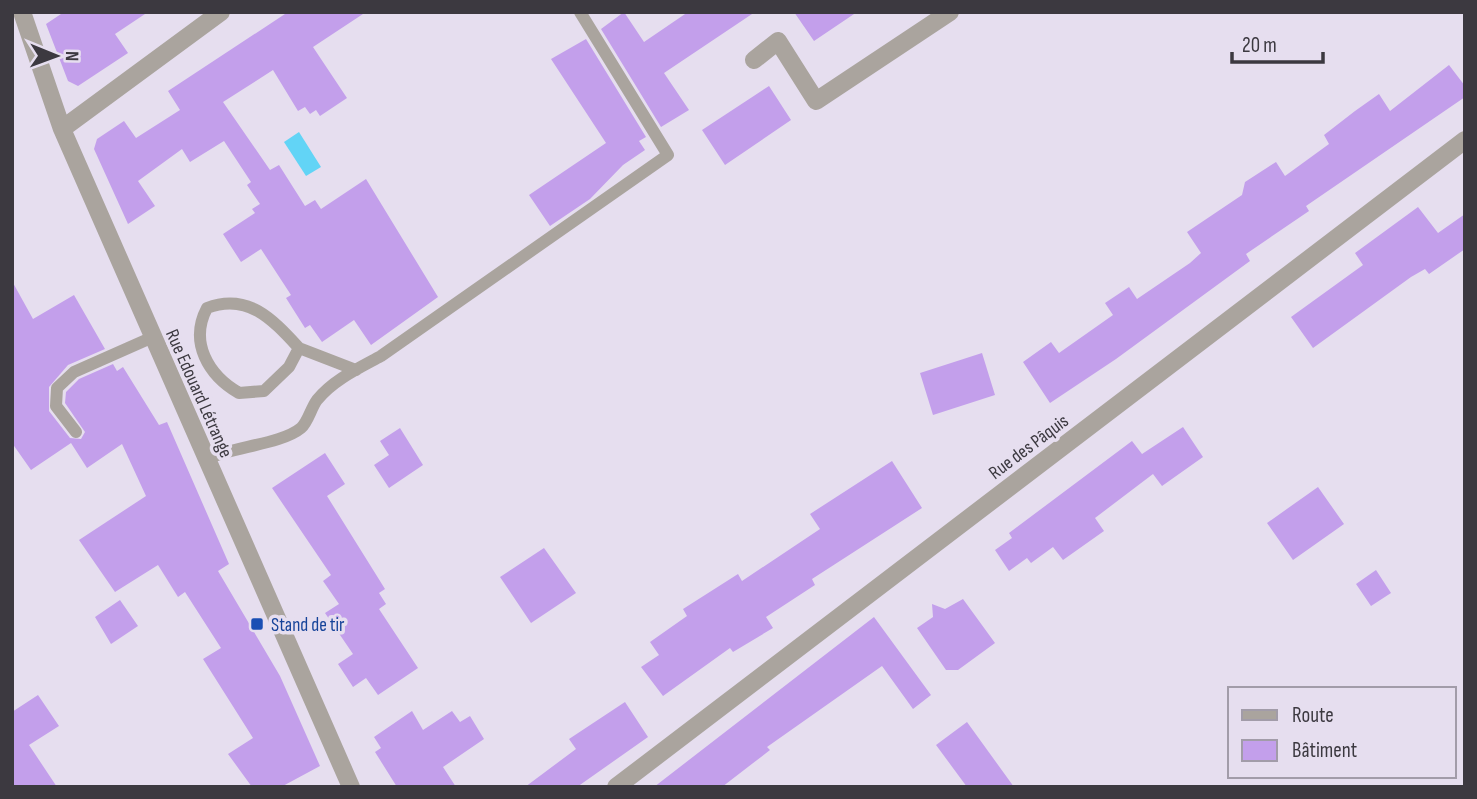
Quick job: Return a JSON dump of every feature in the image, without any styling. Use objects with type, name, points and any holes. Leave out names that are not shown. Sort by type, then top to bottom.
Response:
[{"type":"street","name":"Rue Edouard Létrange","points":[[22,12],[62,129],[351,787]]},
{"type":"street","points":[[62,129],[221,12]]},
{"type":"street","points":[[754,60],[778,41],[816,101],[950,12]]},
{"type":"street","name":"Rue des Pâquis","points":[[616,787],[1465,139]]},
{"type":"lane","points":[[206,458],[228,449],[260,444],[301,428],[318,399],[356,370],[392,349],[668,155],[580,12]]},
{"type":"lane","points":[[299,348],[289,367],[264,391],[239,393],[213,373],[202,345],[199,324],[207,308],[220,303],[242,303],[258,309],[299,348],[356,370]]},
{"type":"lane","points":[[76,432],[56,406],[57,388],[74,372],[153,337]]},
{"type":"water","points":[[299,132],[321,167],[306,176],[284,142]]},
{"type":"building","points":[[64,12],[148,12],[115,34],[128,53],[78,86],[68,81],[46,24]]},
{"type":"building","points":[[288,12],[366,12],[313,47],[347,98],[320,116],[316,110],[310,114],[305,107],[298,111],[273,70],[223,102],[270,170],[279,165],[305,206],[315,200],[321,209],[366,179],[438,297],[371,345],[354,320],[322,342],[310,325],[305,328],[286,298],[291,295],[261,249],[241,262],[223,234],[255,213],[252,209],[260,204],[247,185],[251,182],[224,141],[190,162],[182,149],[138,181],[155,206],[128,224],[94,149],[97,139],[124,121],[136,138],[180,110],[168,91]]},
{"type":"building","points":[[624,12],[644,42],[688,12],[755,12],[664,73],[689,110],[661,127],[601,29]]},
{"type":"building","points":[[794,12],[857,12],[814,41]]},
{"type":"building","points":[[586,39],[646,137],[639,141],[645,150],[623,165],[590,199],[550,226],[529,195],[606,143],[551,59]]},
{"type":"building","points":[[1449,65],[1465,86],[1465,97],[1306,206],[1309,211],[1246,254],[1250,261],[1116,359],[1050,403],[1023,362],[1051,342],[1059,353],[1113,315],[1105,303],[1129,287],[1137,299],[1190,263],[1201,253],[1187,232],[1242,195],[1245,182],[1276,162],[1285,176],[1329,144],[1324,135],[1379,94],[1390,111]]},
{"type":"building","points":[[769,86],[791,120],[725,165],[702,130]]},
{"type":"building","points":[[1418,207],[1438,233],[1465,214],[1465,249],[1429,274],[1425,269],[1411,277],[1313,348],[1291,317],[1363,265],[1355,253]]},
{"type":"building","points":[[12,281],[33,319],[74,295],[105,349],[68,365],[49,387],[49,411],[70,438],[81,439],[85,432],[65,403],[66,392],[79,379],[113,364],[117,371],[123,367],[159,425],[167,422],[229,564],[218,571],[280,676],[320,766],[281,787],[252,787],[228,754],[253,738],[203,659],[221,648],[185,592],[178,597],[158,565],[115,592],[79,540],[146,496],[122,444],[87,468],[71,443],[31,470],[12,443]]},
{"type":"building","points":[[982,353],[995,395],[933,415],[920,373]]},
{"type":"building","points":[[1183,427],[1203,457],[1162,486],[1153,474],[1095,518],[1104,531],[1063,560],[1053,547],[1031,563],[1027,558],[1009,571],[995,550],[1012,538],[1009,533],[1132,441],[1142,454]]},
{"type":"building","points":[[400,428],[423,465],[389,488],[374,465],[389,455],[380,441]]},
{"type":"building","points":[[325,453],[345,484],[327,496],[385,589],[379,593],[386,604],[379,609],[418,668],[378,695],[366,678],[353,687],[338,664],[353,654],[325,613],[339,604],[323,581],[331,575],[272,488]]},
{"type":"building","points":[[892,461],[922,508],[812,579],[815,585],[766,617],[773,628],[733,652],[730,648],[663,696],[641,667],[659,655],[650,642],[687,616],[683,609],[738,574],[742,581],[820,529],[810,514]]},
{"type":"building","points":[[1318,487],[1344,524],[1293,560],[1267,523]]},
{"type":"building","points":[[544,548],[576,593],[531,623],[500,577]]},
{"type":"building","points":[[1376,570],[1391,593],[1371,606],[1356,584]]},
{"type":"building","points":[[963,599],[995,643],[958,670],[946,670],[917,628],[933,617],[932,604],[945,609]]},
{"type":"building","points":[[120,600],[138,626],[111,644],[95,617]]},
{"type":"building","points":[[874,617],[931,695],[913,709],[882,666],[767,747],[770,750],[722,787],[654,787]]},
{"type":"building","points":[[38,695],[59,726],[29,745],[57,787],[12,787],[12,712]]},
{"type":"building","points":[[625,702],[648,737],[577,787],[525,787],[576,749],[569,739]]},
{"type":"building","points":[[412,711],[423,730],[452,711],[460,722],[470,716],[484,739],[443,767],[456,787],[397,787],[375,752],[381,748],[374,737]]},
{"type":"building","points":[[967,722],[1014,787],[967,787],[936,745]]},
{"type":"place","name":"Stand de tir","points":[[257,624]]}]
